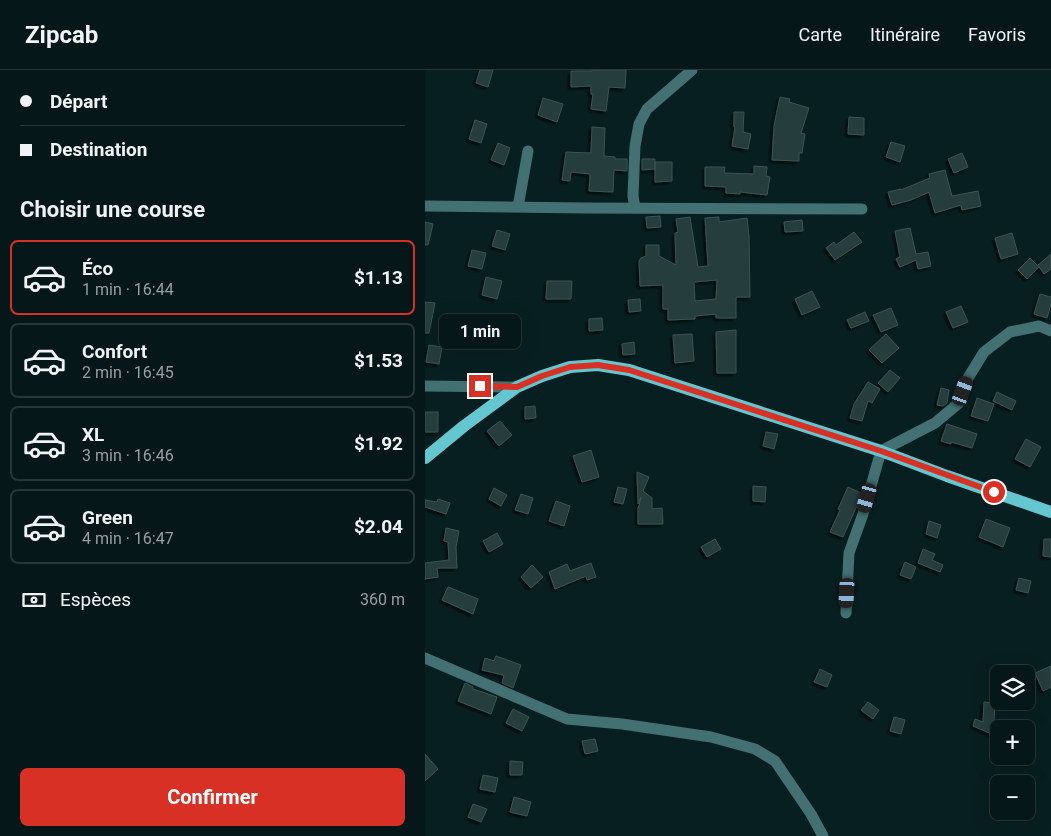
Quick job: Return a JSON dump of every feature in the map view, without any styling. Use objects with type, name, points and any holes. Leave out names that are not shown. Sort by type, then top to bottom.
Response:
[{"type":"main road","points":[[425,458],[464,426],[517,387],[570,367],[598,365],[629,370],[881,451],[1051,512]]},
{"type":"street","points":[[635,208],[633,196],[635,146],[639,124],[647,109],[692,70]]},
{"type":"street","points":[[518,207],[528,151]]},
{"type":"street","points":[[425,206],[862,209]]},
{"type":"street","points":[[846,613],[849,553],[863,514],[881,451],[935,423],[959,403],[968,378],[984,352],[1010,332],[1039,326],[1051,330]]},
{"type":"street","points":[[425,386],[517,387]]},
{"type":"street","points":[[425,658],[567,719],[622,724],[711,737],[755,749],[775,761],[811,814],[823,836]]},
{"type":"building","points":[[480,70],[493,70],[488,87],[476,83]]},
{"type":"building","points":[[626,70],[625,88],[609,87],[606,111],[591,109],[593,94],[591,94],[591,86],[571,87],[571,71]]},
{"type":"building","points":[[780,97],[790,99],[789,102],[809,108],[801,133],[805,134],[802,153],[799,153],[799,161],[772,160],[774,126]]},
{"type":"building","points":[[543,98],[563,104],[557,122],[538,115]]},
{"type":"building","points":[[734,112],[744,112],[743,132],[751,134],[748,149],[732,146],[735,127]]},
{"type":"building","points":[[849,117],[864,118],[864,135],[848,134]]},
{"type":"building","points":[[475,120],[487,124],[481,143],[469,139]]},
{"type":"building","points":[[592,127],[605,128],[604,156],[615,157],[615,159],[627,159],[627,171],[614,170],[613,192],[589,191],[590,174],[571,172],[570,181],[562,180],[566,152],[591,153]]},
{"type":"building","points":[[891,142],[905,146],[900,162],[886,157]]},
{"type":"building","points":[[498,143],[510,148],[504,165],[491,160]]},
{"type":"building","points":[[962,153],[968,167],[954,173],[948,159]]},
{"type":"building","points":[[642,159],[655,159],[655,169],[642,170]]},
{"type":"building","points":[[655,162],[672,162],[672,181],[655,182]]},
{"type":"building","points":[[754,166],[767,167],[766,176],[770,177],[767,195],[740,192],[740,194],[726,193],[726,187],[705,186],[705,167],[725,167],[724,173],[754,174]]},
{"type":"building","points":[[945,170],[952,196],[978,191],[981,206],[962,210],[961,205],[935,213],[929,192],[911,200],[892,205],[888,192],[901,190],[930,178],[929,174]]},
{"type":"building","points":[[660,216],[661,227],[647,228],[646,217]]},
{"type":"building","points":[[690,217],[698,267],[708,266],[705,218],[719,217],[719,222],[747,218],[750,297],[736,297],[736,318],[716,318],[716,314],[695,316],[695,319],[668,320],[668,309],[663,309],[663,285],[640,286],[639,261],[646,256],[646,245],[659,245],[659,256],[676,265],[675,233],[678,232],[676,219]],"holes":[[[717,280],[716,299],[695,301],[694,282]]]},
{"type":"building","points":[[802,220],[803,231],[785,232],[784,222]]},
{"type":"building","points":[[425,222],[433,224],[428,245],[425,245]]},
{"type":"building","points":[[910,228],[916,254],[928,252],[931,266],[918,269],[916,260],[900,267],[896,259],[900,257],[895,231]]},
{"type":"building","points":[[497,230],[510,234],[505,250],[492,246]]},
{"type":"building","points":[[854,232],[862,242],[835,260],[826,248],[834,242],[836,245]]},
{"type":"building","points":[[1012,233],[1018,254],[1001,259],[995,238]]},
{"type":"building","points":[[472,250],[486,253],[482,269],[468,266]]},
{"type":"building","points":[[1051,254],[1051,269],[1044,274],[1038,265]]},
{"type":"building","points":[[1030,258],[1039,267],[1027,279],[1018,270]]},
{"type":"building","points":[[486,277],[502,281],[497,299],[482,295]]},
{"type":"building","points":[[547,281],[572,281],[571,299],[546,299]]},
{"type":"building","points":[[812,291],[820,307],[802,315],[795,299]]},
{"type":"building","points":[[1040,294],[1051,297],[1047,318],[1034,314]]},
{"type":"building","points":[[640,299],[641,311],[629,312],[628,300]]},
{"type":"building","points":[[425,302],[435,303],[429,333],[425,333]]},
{"type":"building","points":[[961,306],[968,322],[953,328],[946,312]]},
{"type":"building","points":[[891,308],[898,325],[881,332],[873,315]]},
{"type":"building","points":[[865,312],[869,321],[851,328],[847,320]]},
{"type":"building","points":[[602,318],[603,330],[589,331],[589,319]]},
{"type":"building","points":[[736,330],[736,373],[717,373],[716,332]]},
{"type":"building","points":[[692,334],[694,361],[675,363],[673,335]]},
{"type":"building","points":[[886,334],[899,348],[882,363],[869,350]]},
{"type":"building","points":[[634,342],[635,354],[623,355],[622,344]]},
{"type":"building","points":[[429,345],[442,347],[439,364],[426,362]]},
{"type":"building","points":[[890,370],[900,378],[888,392],[878,383]]},
{"type":"building","points":[[868,382],[880,389],[872,403],[868,401],[862,421],[850,418],[854,404]]},
{"type":"building","points":[[941,388],[949,390],[947,403],[943,406],[937,405]]},
{"type":"building","points":[[997,392],[1016,401],[1012,410],[993,401]]},
{"type":"building","points":[[977,398],[994,404],[988,421],[971,416]]},
{"type":"building","points":[[535,406],[536,418],[525,419],[525,407]]},
{"type":"building","points":[[425,412],[438,412],[438,432],[425,432]]},
{"type":"building","points":[[500,421],[512,435],[499,446],[487,431]]},
{"type":"building","points":[[947,424],[977,434],[972,448],[941,441]]},
{"type":"building","points":[[766,432],[778,434],[774,449],[763,446]]},
{"type":"building","points":[[1026,439],[1041,447],[1030,467],[1015,459]]},
{"type":"building","points":[[591,450],[599,477],[582,482],[573,456]]},
{"type":"building","points":[[637,472],[649,477],[643,491],[652,498],[652,509],[662,508],[663,524],[638,524],[638,507],[641,497],[638,504]]},
{"type":"building","points":[[753,486],[766,487],[765,502],[753,501]]},
{"type":"building","points":[[618,487],[627,489],[623,504],[614,502]]},
{"type":"building","points":[[848,487],[861,493],[843,537],[830,532]]},
{"type":"building","points":[[494,488],[507,495],[501,506],[489,499]]},
{"type":"building","points":[[521,494],[533,498],[528,514],[515,510]]},
{"type":"building","points":[[438,499],[450,503],[446,514],[425,507],[425,500],[437,502]]},
{"type":"building","points":[[556,501],[570,506],[564,526],[549,521]]},
{"type":"building","points":[[986,519],[1010,528],[1003,547],[979,537]]},
{"type":"building","points":[[929,521],[941,525],[937,538],[926,534]]},
{"type":"building","points":[[446,528],[459,531],[456,547],[457,568],[437,568],[438,577],[425,579],[425,563],[449,560],[448,542],[444,541]]},
{"type":"building","points":[[497,533],[503,544],[489,552],[483,541]]},
{"type":"building","points":[[715,539],[721,549],[707,557],[701,547]]},
{"type":"building","points":[[1044,539],[1051,539],[1051,557],[1043,556]]},
{"type":"building","points":[[923,549],[935,554],[932,560],[943,565],[940,572],[918,563]]},
{"type":"building","points":[[905,562],[916,567],[911,579],[900,575]]},
{"type":"building","points":[[591,563],[596,577],[587,580],[586,576],[555,589],[549,572],[567,564],[570,571]]},
{"type":"building","points":[[532,565],[543,577],[531,588],[521,577]]},
{"type":"building","points":[[1019,578],[1031,581],[1028,593],[1016,590]]},
{"type":"building","points":[[448,587],[478,599],[473,614],[442,600]]},
{"type":"building","points":[[496,656],[521,665],[513,688],[502,683],[503,675],[482,670],[485,658],[494,661]]},
{"type":"building","points":[[1051,666],[1051,687],[1043,691],[1035,673]]},
{"type":"building","points":[[820,669],[832,675],[827,687],[814,682]]},
{"type":"building","points":[[465,683],[473,687],[473,689],[497,697],[491,714],[458,701]]},
{"type":"building","points":[[868,702],[879,710],[873,719],[861,710]]},
{"type":"building","points":[[984,702],[990,703],[990,710],[995,710],[994,720],[990,720],[990,733],[973,726],[975,719],[983,722]]},
{"type":"building","points":[[513,709],[529,717],[522,731],[506,723]]},
{"type":"building","points":[[894,717],[905,720],[901,734],[890,731]]},
{"type":"building","points":[[595,739],[598,751],[585,754],[582,741]]},
{"type":"building","points":[[425,754],[438,769],[425,781]]},
{"type":"building","points":[[510,761],[523,762],[522,775],[510,775]]},
{"type":"building","points":[[483,775],[498,778],[495,792],[480,789]]},
{"type":"building","points":[[514,797],[531,802],[527,816],[510,812]]},
{"type":"building","points":[[473,804],[487,809],[481,822],[468,817]]},
{"type":"route","points":[[480,386],[517,387],[570,367],[598,365],[629,370],[881,451],[994,492]]}]
